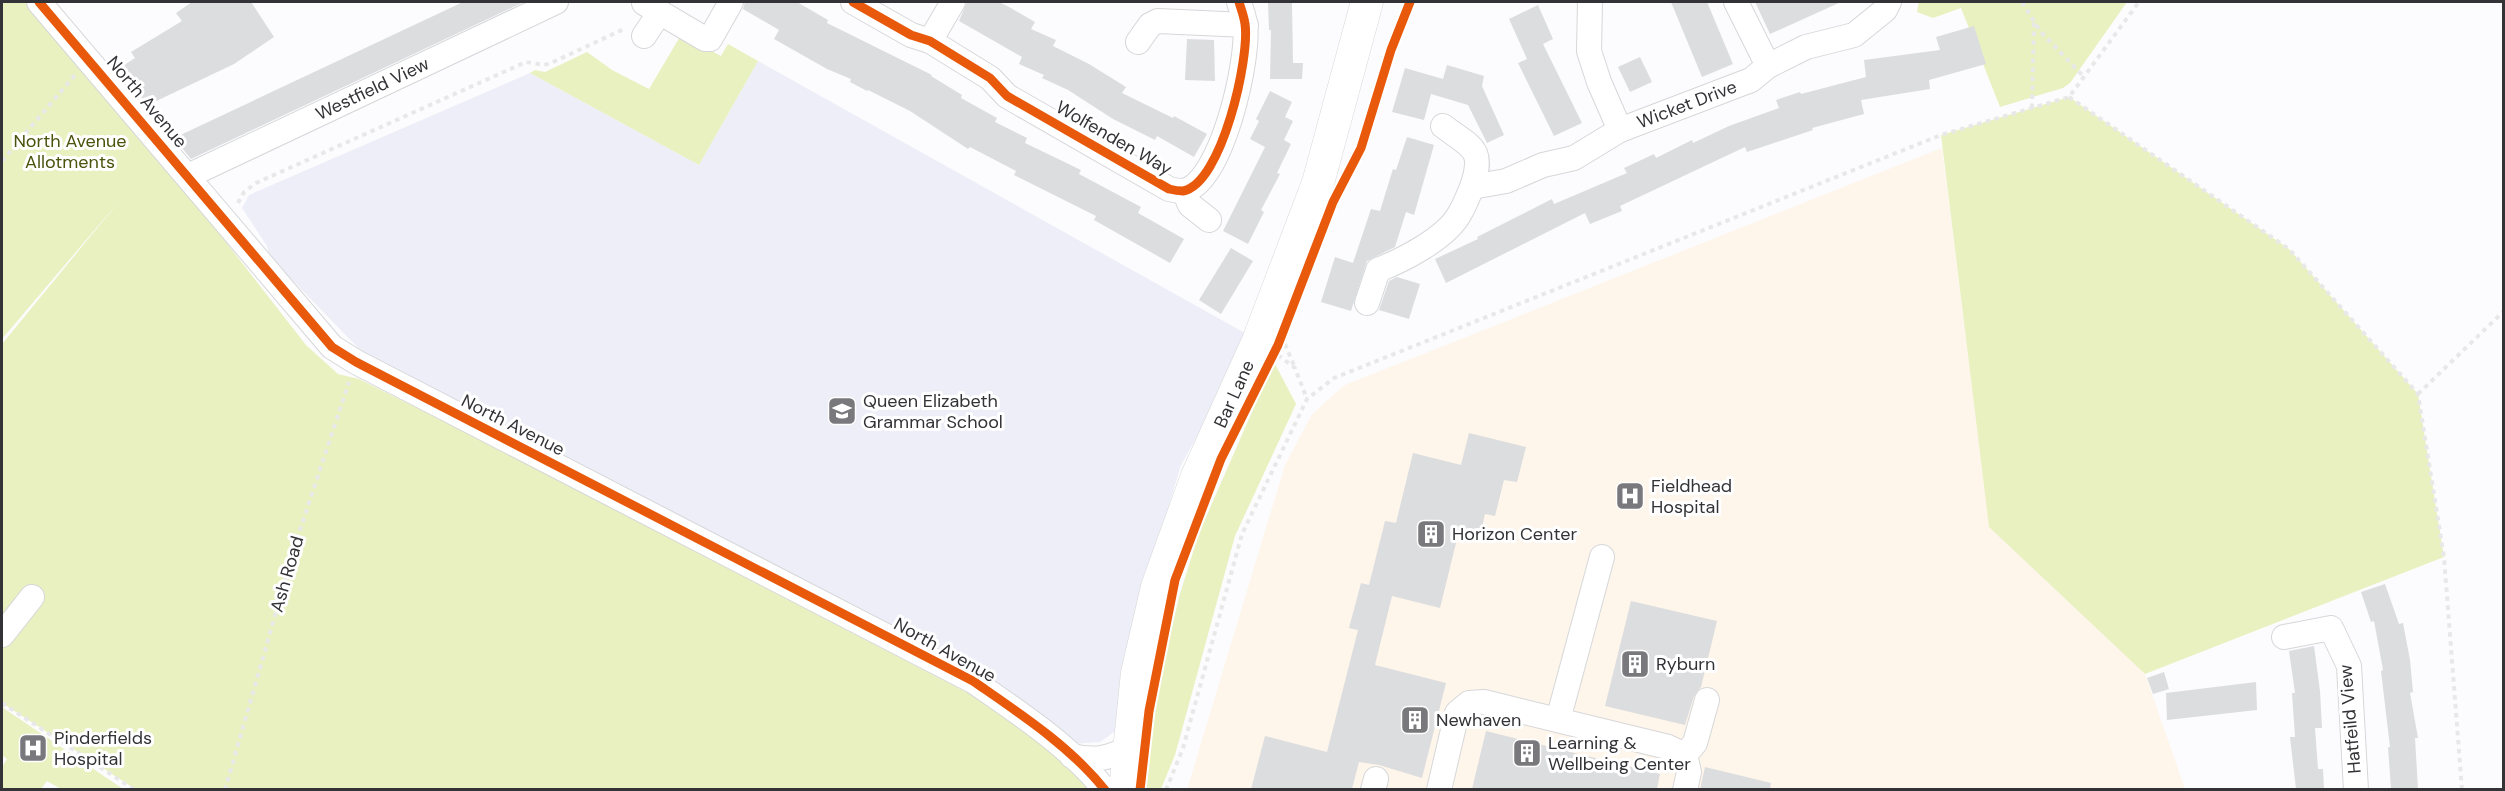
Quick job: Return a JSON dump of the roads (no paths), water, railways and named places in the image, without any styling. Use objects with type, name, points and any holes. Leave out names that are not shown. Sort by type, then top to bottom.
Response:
[{"type":"main road","name":"Bar Lane","points":[[1125,789],[1137,673],[1157,587],[1197,476],[1258,341],[1318,183],[1366,2]]},
{"type":"street","name":"North Avenue","points":[[39,2],[188,176],[322,338],[356,362],[973,681],[1017,712],[1072,756],[1105,789]]},
{"type":"street","name":"Westfield View","points":[[188,176],[556,2]]},
{"type":"street","points":[[644,36],[652,8],[705,39],[710,39],[731,2]]},
{"type":"street","name":"Wolfenden Way","points":[[853,2],[911,35],[930,41],[990,78],[1007,96],[1169,189],[1184,191],[1197,183],[1221,147],[1242,80],[1246,25],[1239,2]]},
{"type":"street","points":[[930,41],[953,2]]},
{"type":"street","points":[[1590,2],[1589,51],[1599,82],[1620,130]]},
{"type":"street","points":[[1736,2],[1768,66]]},
{"type":"street","name":"Wicket Drive","points":[[1472,187],[1506,181],[1543,165],[1574,158],[1620,130],[1751,80],[1768,66],[1806,47],[1854,35],[1885,10],[1889,2]]},
{"type":"street","points":[[1138,42],[1150,24],[1158,21],[1246,25]]},
{"type":"street","points":[[1367,303],[1378,270],[1399,261],[1446,231],[1460,215],[1479,165],[1473,149],[1443,126]]},
{"type":"street","name":"Wolfenden Way","points":[[1184,191],[1190,205],[1209,220]]},
{"type":"street","points":[[1558,720],[1602,557]]},
{"type":"street","points":[[2,635],[32,597]]},
{"type":"street","name":"Hatfeild View","points":[[2284,637],[2331,628],[2349,666],[2356,789]]},
{"type":"street","points":[[1685,755],[1695,743],[1707,700]]},
{"type":"street","points":[[1439,789],[1457,713],[1469,703],[1484,702],[1668,747],[1685,755]]},
{"type":"street","points":[[1072,756],[1103,759],[1129,747]]},
{"type":"street","points":[[1685,755],[1689,772],[1685,789]]},
{"type":"place","name":"Queen Elizabeth Grammar School","points":[[842,411]]},
{"type":"place","name":"Fieldhead Hospital","points":[[1630,496]]},
{"type":"place","name":"Horizon Center","points":[[1431,534]]},
{"type":"place","name":"Ryburn","points":[[1635,664]]},
{"type":"place","name":"Newhaven","points":[[1415,720]]},
{"type":"place","name":"Pinderfields Hospital","points":[[33,748]]},
{"type":"place","name":"Learning & Wellbeing Center","points":[[1527,753]]},
{"type":"park label","name":"North Avenue Allotments","points":[[70,151]]}]
